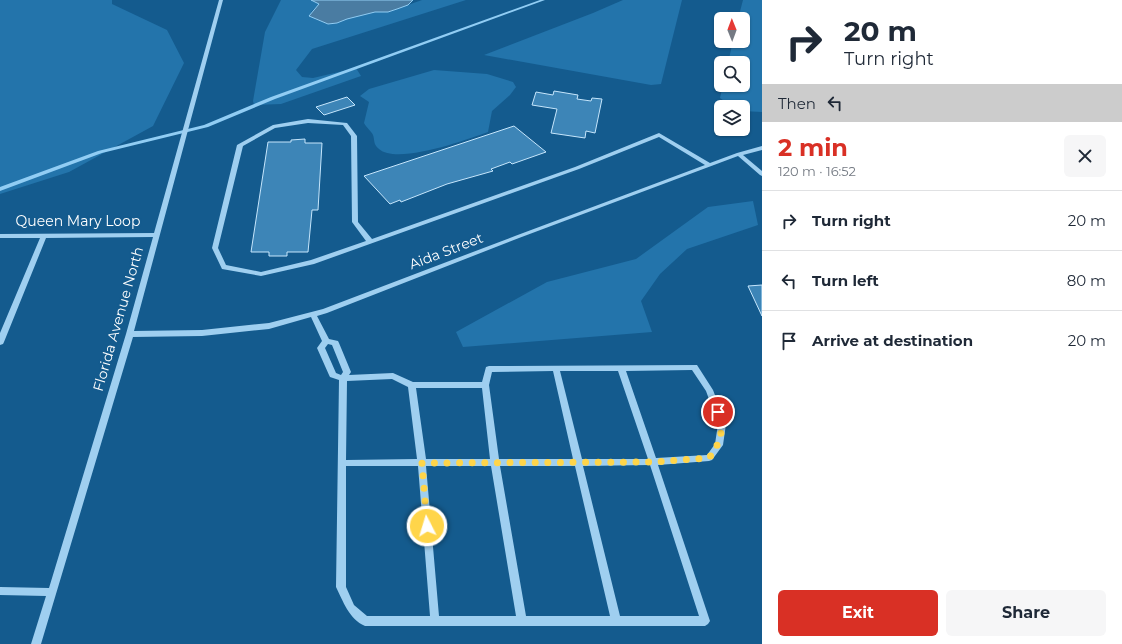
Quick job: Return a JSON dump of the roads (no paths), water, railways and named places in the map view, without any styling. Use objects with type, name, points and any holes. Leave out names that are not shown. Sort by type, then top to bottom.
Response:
[{"type":"street","name":"Florida Avenue North","points":[[36,644],[130,334],[188,116],[221,0]]},
{"type":"street","points":[[370,242],[356,222],[354,136],[345,124],[308,121],[273,127],[240,145],[215,248],[224,267],[261,274],[312,262],[370,242],[577,168],[659,135],[710,165]]},
{"type":"street","name":"Aida Street","points":[[130,334],[202,333],[262,327],[325,311],[739,154],[762,148]]},
{"type":"street","points":[[739,154],[762,174]]},
{"type":"street","name":"Queen Mary Loop","points":[[0,236],[156,235]]},
{"type":"street","points":[[0,342],[44,236]]},
{"type":"street","points":[[313,314],[326,341]]},
{"type":"street","points":[[326,341],[321,348],[334,375],[343,378],[393,376],[412,385],[485,385]]},
{"type":"street","points":[[326,341],[335,342],[348,372],[343,378],[341,587],[351,608],[365,621],[705,621],[621,368]]},
{"type":"street","points":[[556,368],[616,621]]},
{"type":"street","points":[[342,464],[422,463],[496,463],[579,463],[653,462],[709,458],[719,445],[722,424],[708,390],[694,368],[489,369],[485,385],[496,463],[522,621]]},
{"type":"street","points":[[412,385],[422,463],[434,621]]},
{"type":"street","points":[[0,591],[52,592]]},
{"type":"waterway","points":[[0,189],[100,152],[206,126],[273,98],[543,0]]}]
